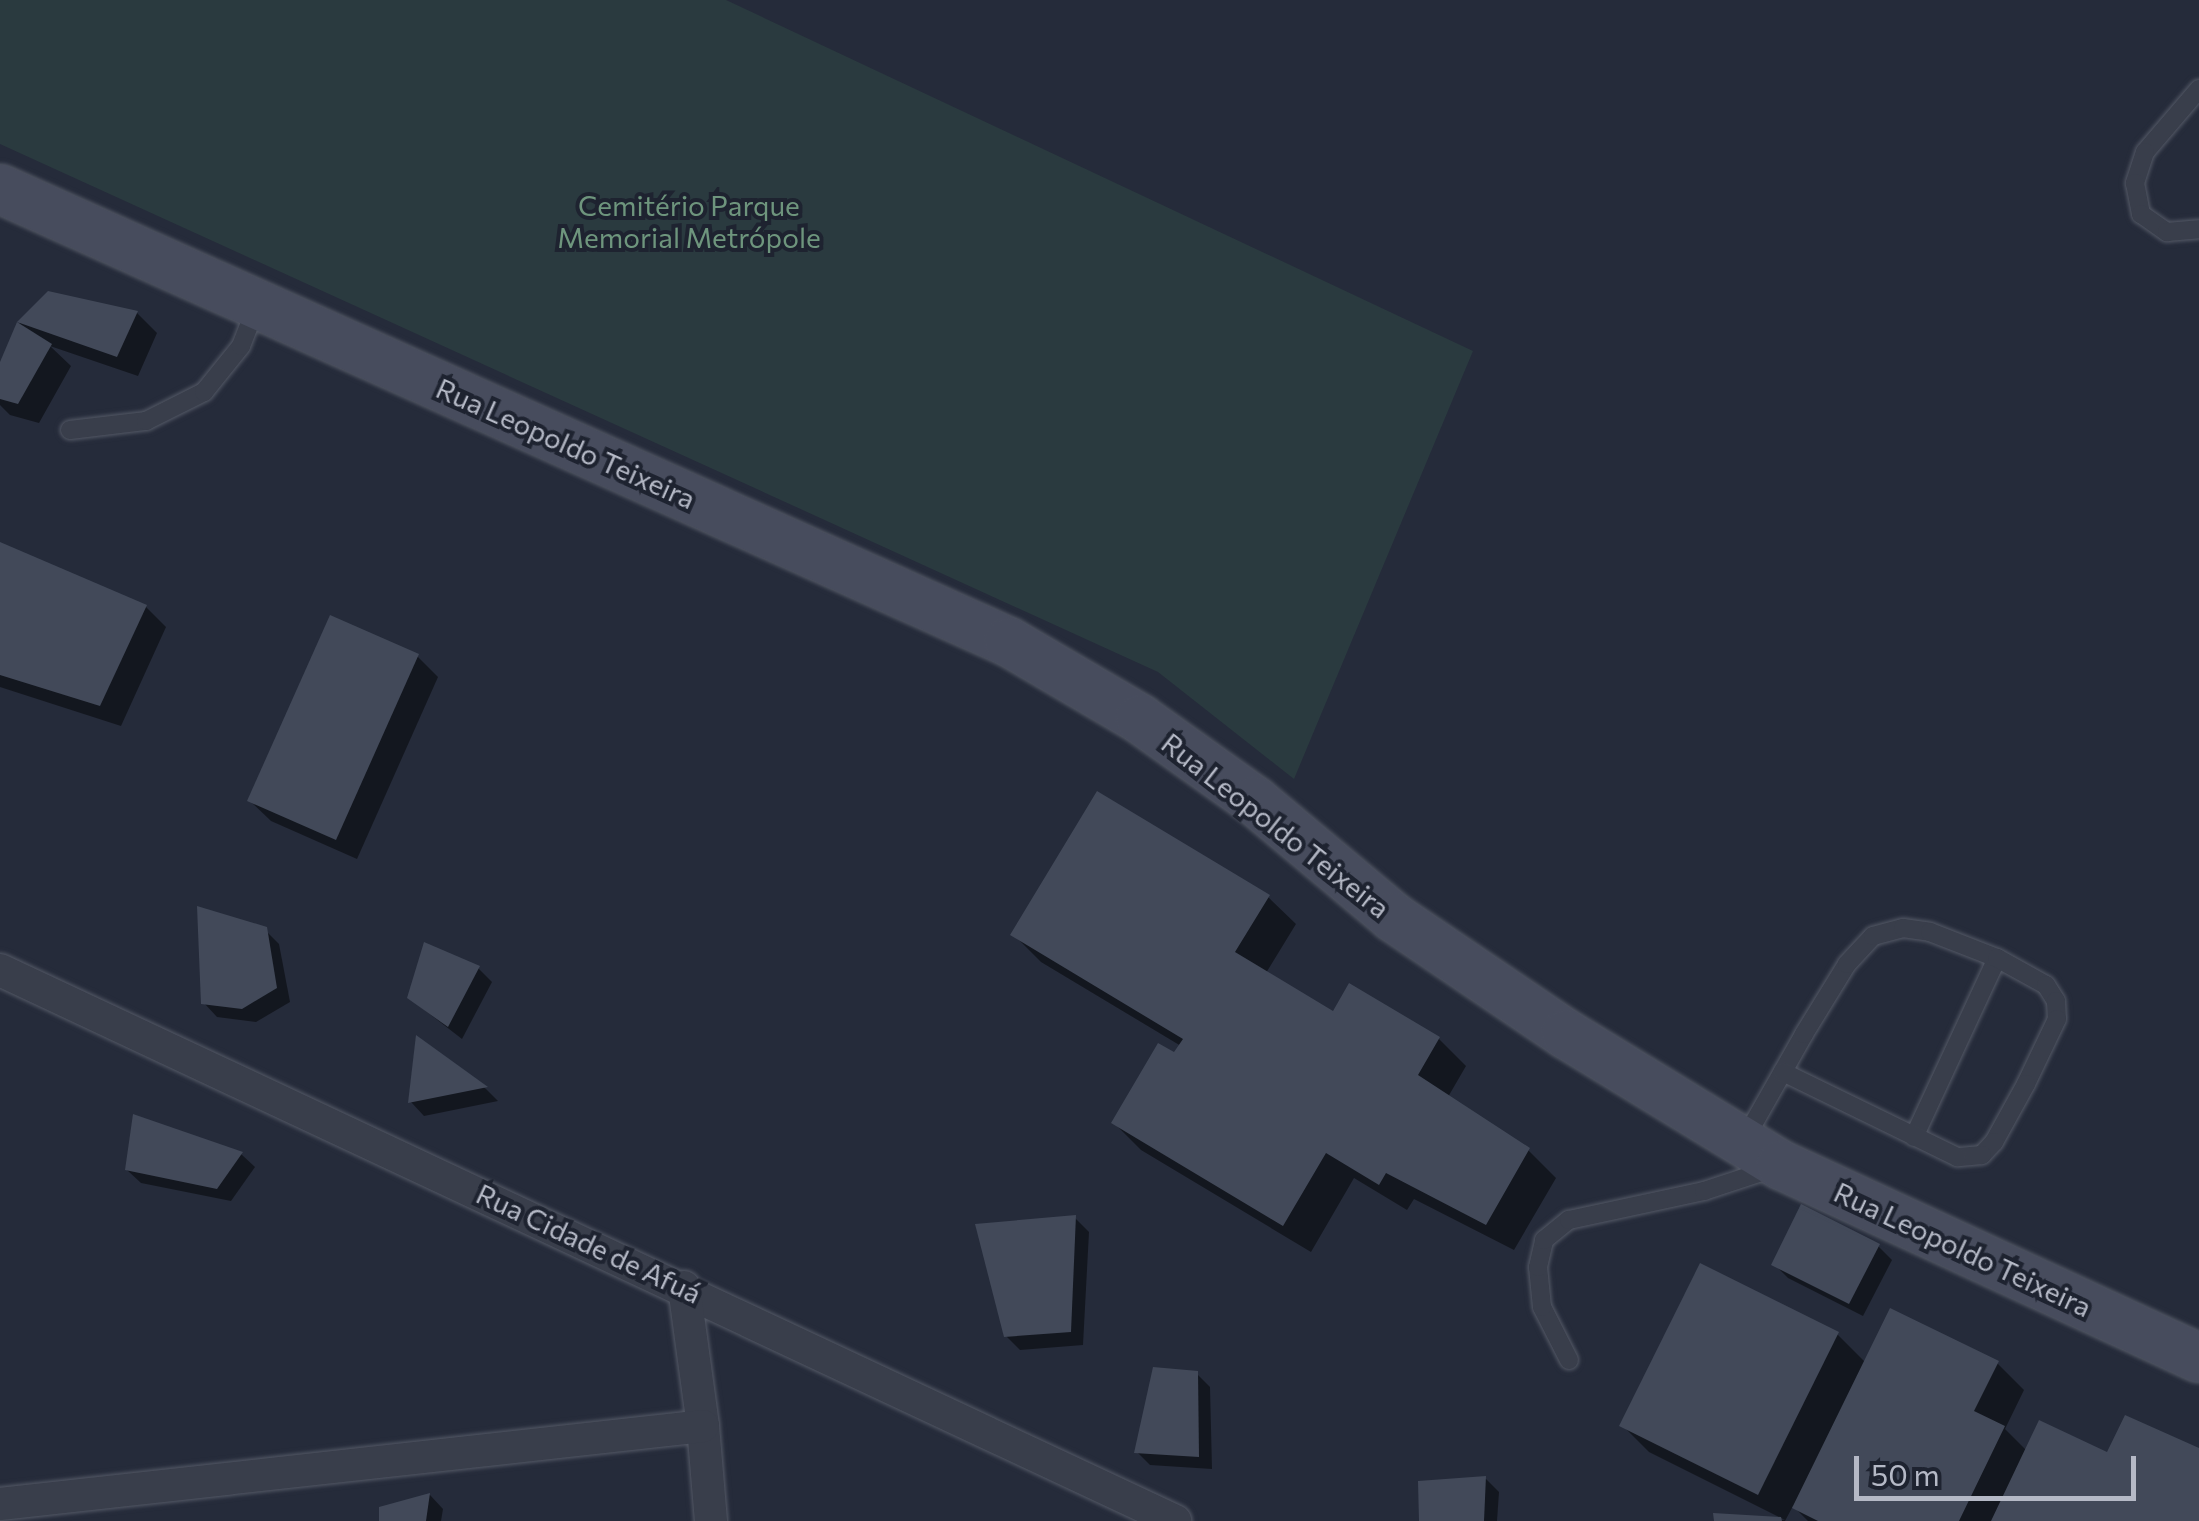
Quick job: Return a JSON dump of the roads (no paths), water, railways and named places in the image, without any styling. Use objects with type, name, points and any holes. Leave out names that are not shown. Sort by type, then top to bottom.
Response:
[{"type":"main road","name":"Rua Leopoldo Teixeira","points":[[0,189],[1009,642],[1140,719],[1255,801],[1409,928],[1566,1034],[1762,1154],[2199,1358]]},
{"type":"street","name":"Rua Cidade de Afuá","points":[[0,970],[684,1287],[1175,1521]]},
{"type":"street","points":[[684,1287],[704,1426],[710,1521]]},
{"type":"street","points":[[0,1504],[704,1426]]},
{"type":"lane","points":[[2199,89],[2145,152],[2135,183],[2141,214],[2167,232],[2199,229]]},
{"type":"lane","points":[[70,430],[146,421],[204,392],[242,346],[257,305]]},
{"type":"lane","points":[[1569,1360],[1542,1307],[1538,1267],[1544,1240],[1569,1220],[1704,1191],[1762,1154],[1783,1072],[1847,964],[1873,936],[1902,928],[1930,932],[1997,958],[2046,986],[2056,1001],[2057,1019],[1994,1142],[1982,1155],[1957,1157],[1783,1072]]},
{"type":"lane","points":[[1914,1137],[1997,958]]},
{"type":"park label","name":"Cemitério Parque Memorial Metrópole","points":[[689,221]]}]
